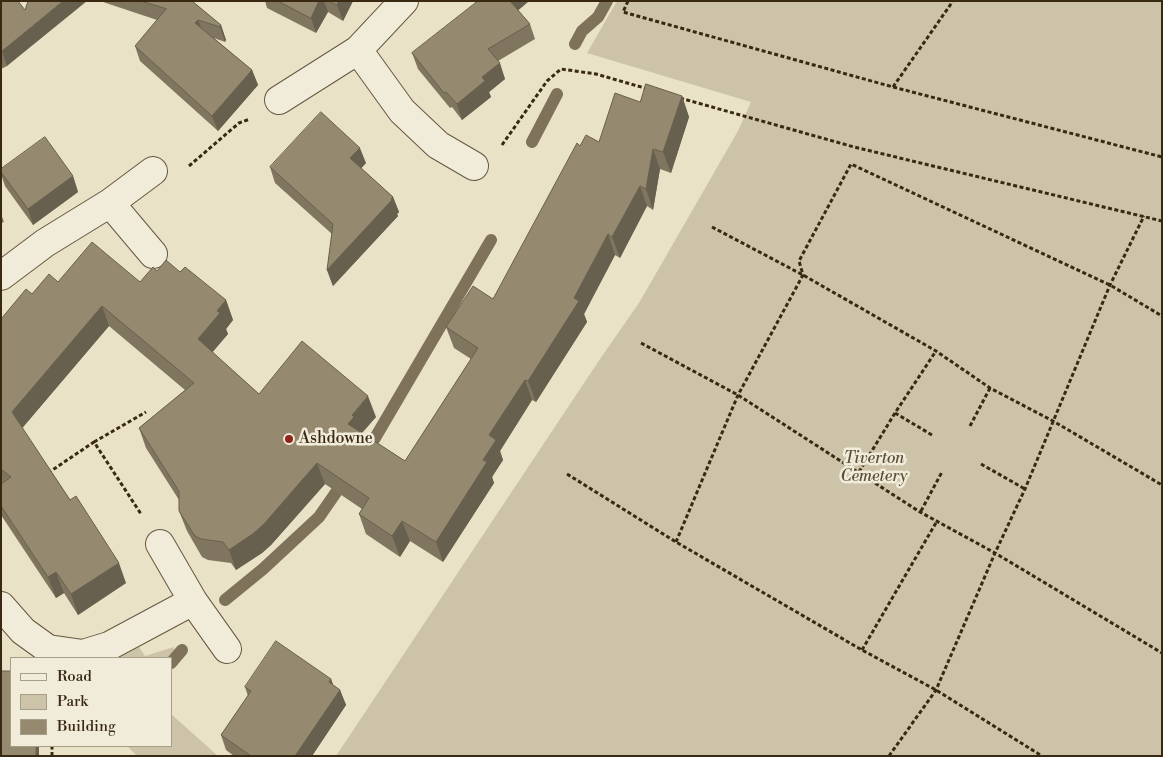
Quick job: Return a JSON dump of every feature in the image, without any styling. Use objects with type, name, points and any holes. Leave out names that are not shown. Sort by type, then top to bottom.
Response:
[{"type":"street","points":[[278,100],[358,50],[404,1]]},
{"type":"street","points":[[358,50],[402,111],[438,145],[474,166]]},
{"type":"street","points":[[1,276],[45,243],[110,203],[153,171]]},
{"type":"street","points":[[110,203],[153,254]]},
{"type":"street","points":[[160,544],[193,601],[227,649]]},
{"type":"street","points":[[1,606],[23,631],[48,649],[83,654],[109,646],[193,601]]},
{"type":"path","points":[[628,1],[623,12],[893,87],[1162,157]]},
{"type":"path","points":[[893,87],[953,1]]},
{"type":"path","points":[[474,166],[485,146],[502,145],[547,81],[562,69],[596,74],[653,90]]},
{"type":"path","points":[[672,96],[854,147],[1162,221]]},
{"type":"path","points":[[153,171],[163,183],[193,163],[239,122],[276,110],[278,100]]},
{"type":"path","points":[[676,542],[738,395],[803,275],[800,261],[851,164],[1110,285],[1162,316]]},
{"type":"path","points":[[888,756],[936,690],[995,553],[1025,489],[1110,285],[1144,216]]},
{"type":"path","points":[[712,226],[803,275],[936,351],[990,388],[1052,421],[1162,485]]},
{"type":"path","points":[[641,343],[738,395],[920,512],[995,553],[1162,653]]},
{"type":"path","points":[[859,472],[936,351]]},
{"type":"path","points":[[970,426],[990,388]]},
{"type":"path","points":[[40,478],[94,442],[146,412]]},
{"type":"path","points":[[895,413],[932,435]]},
{"type":"path","points":[[94,442],[160,544]]},
{"type":"path","points":[[980,464],[1025,489]]},
{"type":"path","points":[[920,512],[942,472]]},
{"type":"path","points":[[567,474],[676,542],[862,650],[936,690],[1042,756]]},
{"type":"path","points":[[862,650],[937,521]]},
{"type":"green space","name":"Tiverton Cemetery","points":[[617,1],[1162,1],[1162,756],[336,756],[639,303],[738,131],[751,102],[587,53]]},
{"type":"green space","points":[[139,647],[145,656],[174,647],[174,652],[168,657],[121,657]]},
{"type":"green space","points":[[172,715],[218,756],[137,756],[128,747],[172,747]]},
{"type":"building","points":[[1,1],[18,1],[25,10],[28,1],[63,1],[1,52]]},
{"type":"building","points":[[141,1],[192,1],[221,25],[220,27],[198,20],[195,23],[252,70],[212,116],[135,46],[166,9]]},
{"type":"building","points":[[278,1],[319,1],[311,18]]},
{"type":"building","points":[[330,1],[339,1],[337,5]]},
{"type":"building","points":[[478,1],[510,1],[530,24],[488,49],[500,63],[482,77],[485,81],[457,104],[446,92],[444,93],[412,53]]},
{"type":"building","points":[[646,84],[682,96],[663,152],[653,149],[646,189],[640,186],[612,237],[608,234],[574,298],[579,301],[528,381],[525,380],[489,435],[496,440],[483,460],[487,462],[436,542],[402,521],[392,536],[359,514],[369,498],[317,463],[264,524],[229,550],[223,542],[201,539],[195,536],[179,511],[179,491],[139,428],[194,383],[102,306],[12,412],[70,500],[76,496],[119,563],[71,594],[56,572],[48,577],[1,506],[1,484],[11,477],[1,469],[1,319],[26,289],[32,294],[49,274],[58,282],[92,242],[140,282],[153,267],[157,271],[166,260],[180,272],[185,267],[226,300],[217,311],[220,313],[198,339],[259,394],[302,341],[368,396],[352,415],[354,417],[348,424],[405,461],[478,348],[446,327],[473,286],[493,299],[577,143],[580,146],[586,135],[599,142],[615,93],[640,102]]},
{"type":"building","points":[[321,112],[360,148],[350,158],[393,197],[327,270],[333,224],[270,167]]},
{"type":"building","points":[[45,137],[73,176],[28,209],[1,172],[1,169]]},
{"type":"building","points":[[276,641],[331,679],[329,682],[340,690],[295,756],[251,756],[221,735],[251,691],[245,687]]},
{"type":"building","points":[[1,671],[10,671],[10,747],[36,747],[36,756],[1,756]]},
{"type":"waterway","points":[[575,44],[582,31],[598,17],[607,1]]},
{"type":"waterway","points":[[532,142],[557,94]]},
{"type":"waterway","points":[[363,455],[375,438],[491,240]]},
{"type":"waterway","points":[[225,600],[263,569],[319,517],[337,491]]},
{"type":"waterway","points":[[172,662],[182,650]]},
{"type":"place","name":"Ashdowne","points":[[289,439]]}]
